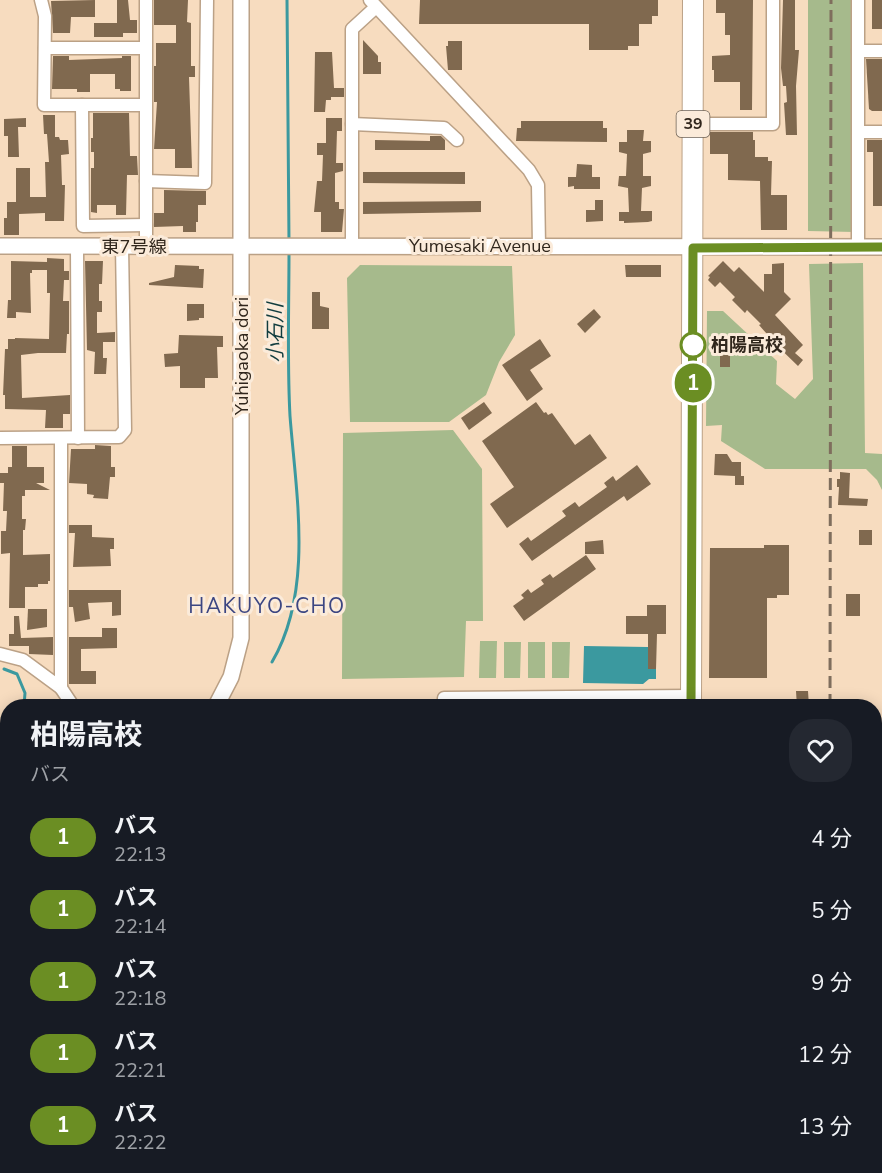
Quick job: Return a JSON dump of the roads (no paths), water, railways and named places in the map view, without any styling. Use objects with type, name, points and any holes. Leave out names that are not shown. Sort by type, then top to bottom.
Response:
[{"type":"highway","name":"39","points":[[691,699],[693,0]]},
{"type":"street","points":[[41,0],[45,16],[44,105],[145,105]]},
{"type":"street","points":[[146,0],[146,246]]},
{"type":"street","points":[[146,181],[205,183],[207,0]]},
{"type":"street","name":"Yuhigaoka dori","points":[[220,699],[231,677],[241,638],[241,0]]},
{"type":"street","points":[[693,124],[773,124],[773,0]]},
{"type":"street","points":[[858,0],[858,247]]},
{"type":"street","points":[[352,247],[352,28],[373,3],[529,170],[538,185],[538,246]]},
{"type":"street","points":[[45,48],[145,48]]},
{"type":"street","points":[[858,51],[882,51]]},
{"type":"street","points":[[82,105],[83,225],[146,225]]},
{"type":"street","points":[[352,124],[444,128],[457,140]]},
{"type":"street","points":[[859,132],[882,132]]},
{"type":"street","name":"東7号線","points":[[0,246],[267,248]]},
{"type":"street","points":[[0,438],[119,437],[125,429],[123,246]]},
{"type":"street","points":[[77,247],[78,438]]},
{"type":"street","name":"Yumesaki Avenue","points":[[267,248],[882,247]]},
{"type":"street","points":[[61,438],[61,688]]},
{"type":"street","points":[[0,654],[23,660],[61,688],[68,699]]},
{"type":"street","points":[[444,699],[462,699]]},
{"type":"water","points":[[584,646],[648,647],[648,669],[656,669],[656,679],[649,679],[643,684],[583,683]]},
{"type":"waterway","name":"小石川","points":[[287,0],[289,242]]},
{"type":"waterway","name":"小石川","points":[[272,662],[285,634],[298,574],[298,509],[289,396],[289,252]]},
{"type":"waterway","points":[[4,669],[17,674],[25,693],[25,699]]},
{"type":"railway","points":[[830,699],[831,0]]},
{"type":"place","name":"柏陽高校","points":[[693,345]]},
{"type":"district","name":"HAKUYO-CHO","points":[[267,606]]}]
